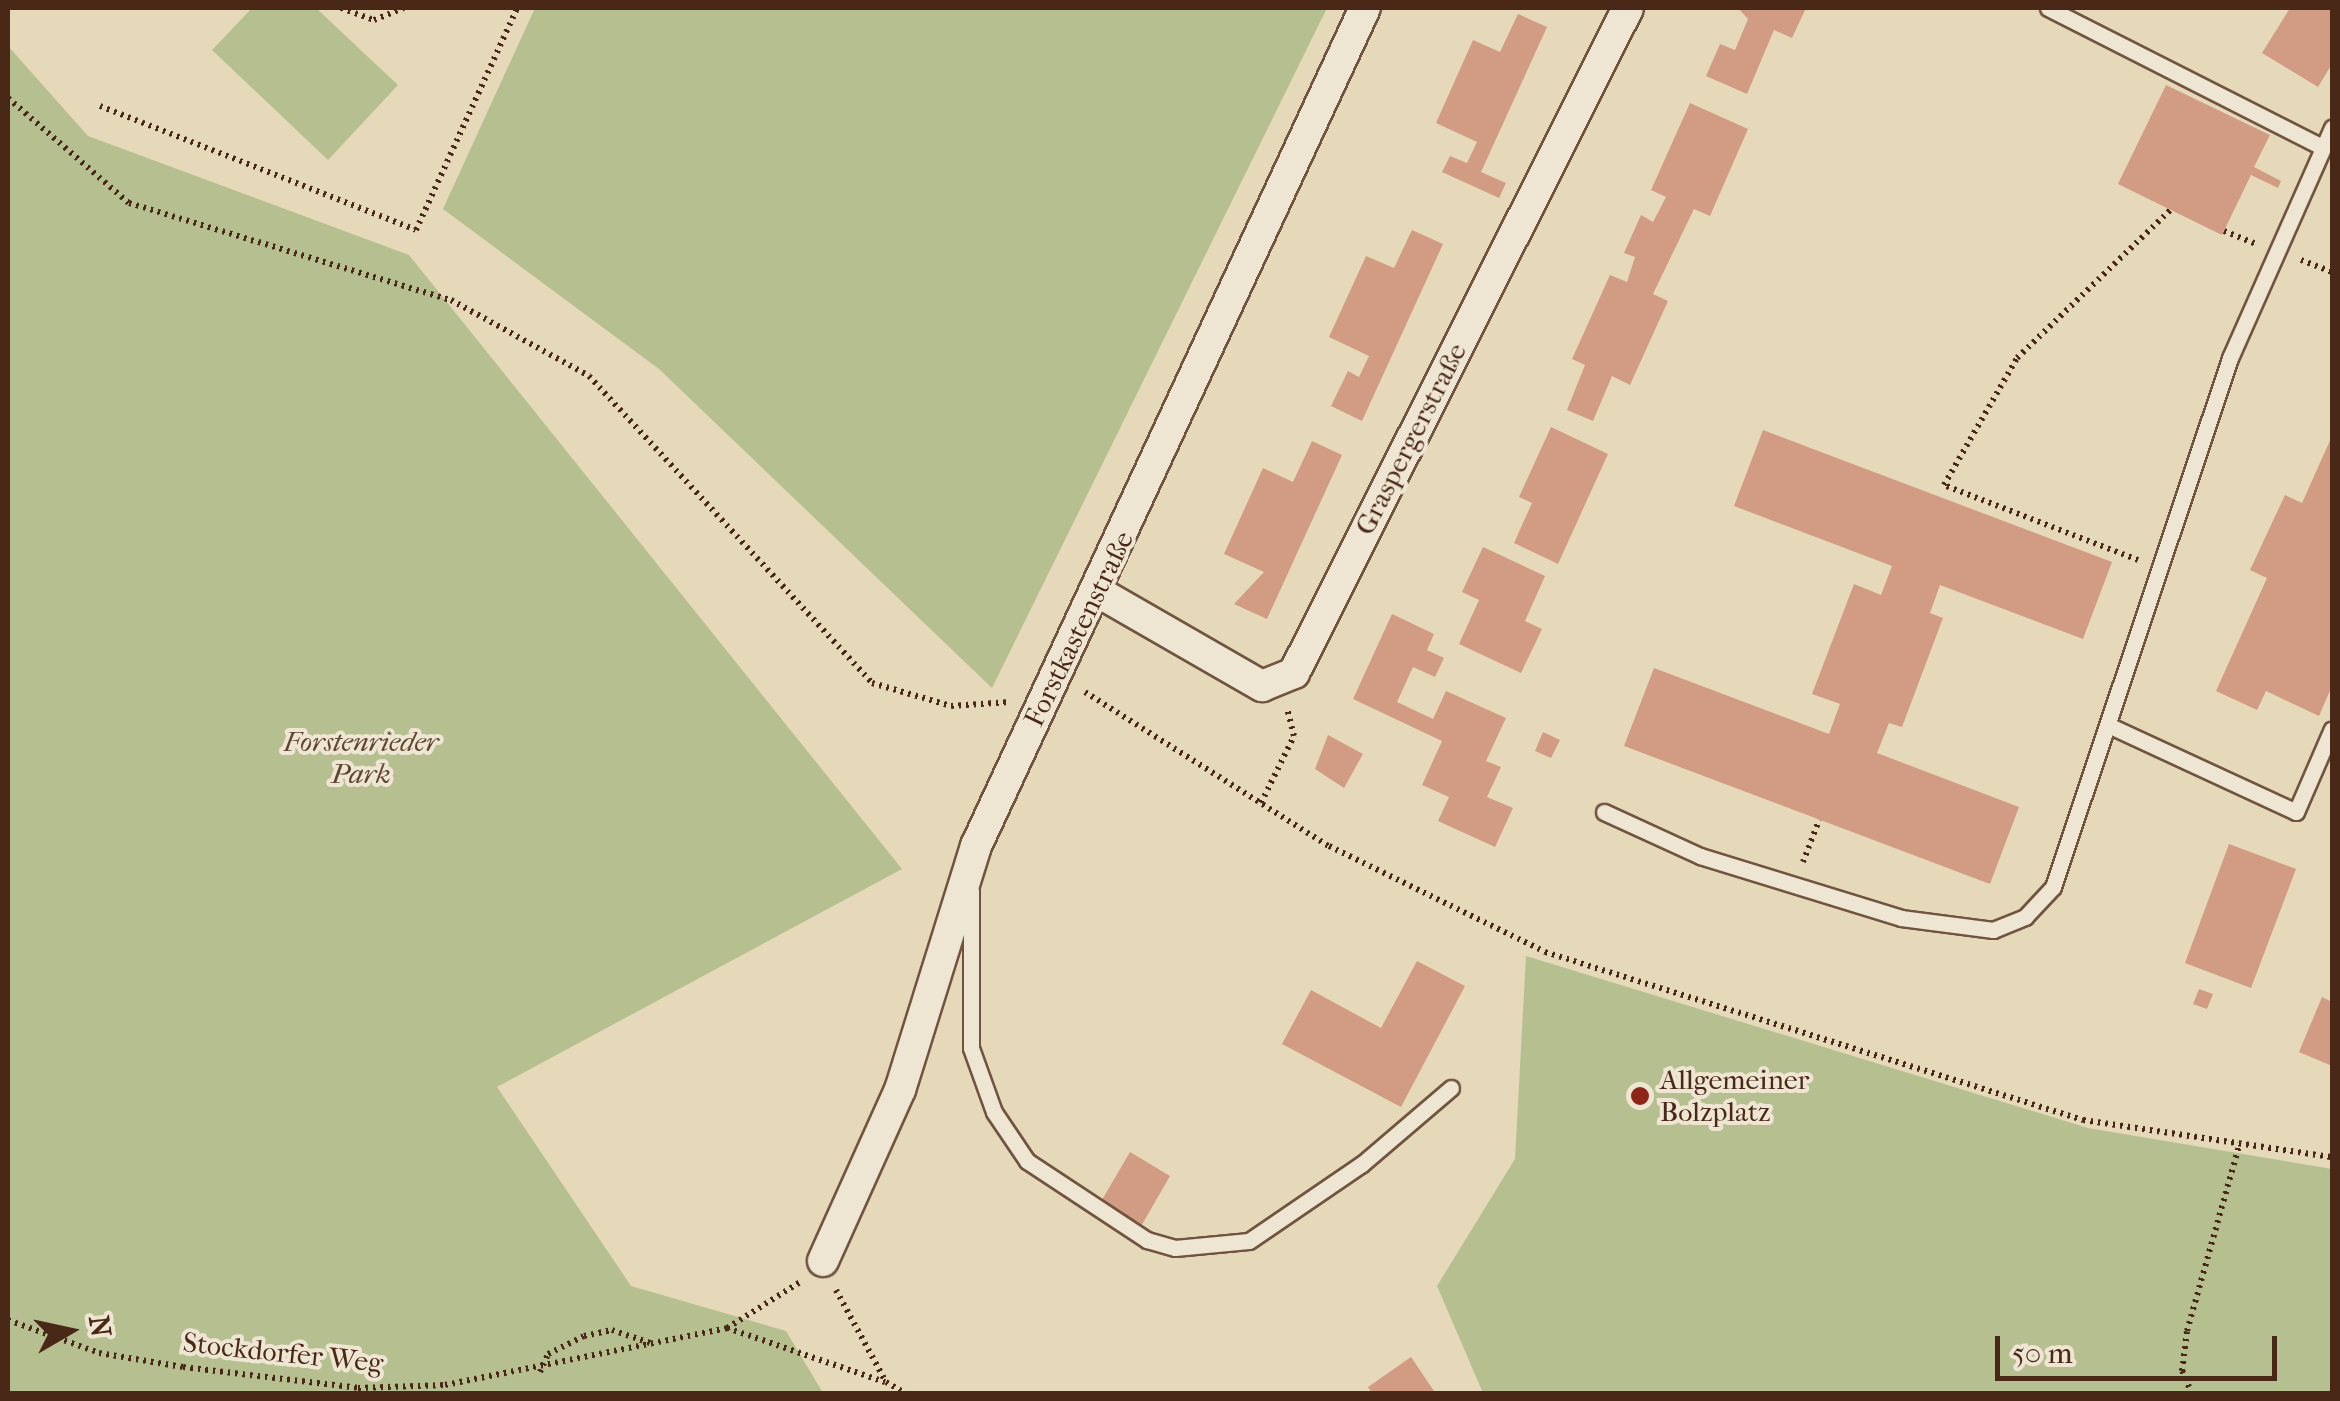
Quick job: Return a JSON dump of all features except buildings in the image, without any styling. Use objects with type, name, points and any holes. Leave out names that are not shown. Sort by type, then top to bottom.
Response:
[{"type":"street","name":"Forstkastenstraße","points":[[823,1261],[900,1090],[968,868],[1054,672],[1100,593],[1365,8]]},
{"type":"street","name":"Graspergerstraße","points":[[1100,593],[1262,686],[1294,673],[1628,8]]},
{"type":"lane","points":[[2048,8],[2322,147]]},
{"type":"lane","points":[[1604,812],[1794,887],[1954,928],[1992,930],[2025,917],[2053,887],[2273,251],[2332,128]]},
{"type":"lane","points":[[2108,725],[2296,812],[2332,729]]},
{"type":"lane","points":[[968,868],[971,1048],[994,1112],[1027,1161],[1147,1240],[1175,1248],[1249,1240],[1362,1164],[1451,1088]]},
{"type":"path","points":[[341,8],[374,20],[404,8]]},
{"type":"path","points":[[100,106],[416,230],[517,8]]},
{"type":"path","points":[[8,98],[129,202],[451,300],[589,376],[872,683],[951,706],[1040,705]]},
{"type":"path","points":[[1938,495],[2016,358],[2170,210]]},
{"type":"path","points":[[2224,231],[2273,251]]},
{"type":"path","points":[[1944,486],[2161,568]]},
{"type":"path","points":[[1054,672],[1260,803],[1545,952],[2083,1120],[2332,1157]]},
{"type":"path","points":[[1260,803],[1294,736]]},
{"type":"path","points":[[1794,887],[1819,820]]},
{"type":"path","points":[[2191,1393],[2182,1371],[2186,1332],[2240,1143]]},
{"type":"path","points":[[727,1328],[823,1261],[886,1382]]},
{"type":"path","name":"Stockdorfer Weg","points":[[8,1320],[99,1352],[358,1388],[540,1372],[616,1350],[727,1328]]},
{"type":"path","points":[[727,1328],[886,1382],[907,1394]]},
{"type":"path","points":[[540,1372],[548,1354],[584,1336],[612,1330],[651,1343]]},
{"type":"green space","points":[[252,8],[316,8],[398,85],[328,160],[212,50]]},
{"type":"green space","points":[[535,8],[1327,8],[992,688],[659,369],[443,209]]},
{"type":"green space","name":"Forstenrieder Park","points":[[8,46],[88,136],[409,255],[902,869],[497,1087],[631,1286],[786,1331],[823,1393],[8,1393]]},
{"type":"green space","points":[[1526,956],[2088,1128],[2332,1169],[2332,1393],[1483,1393],[1437,1286],[1515,1159]]},
{"type":"place","name":"Allgemeiner Bolzplatz","points":[[1640,1096]]}]
